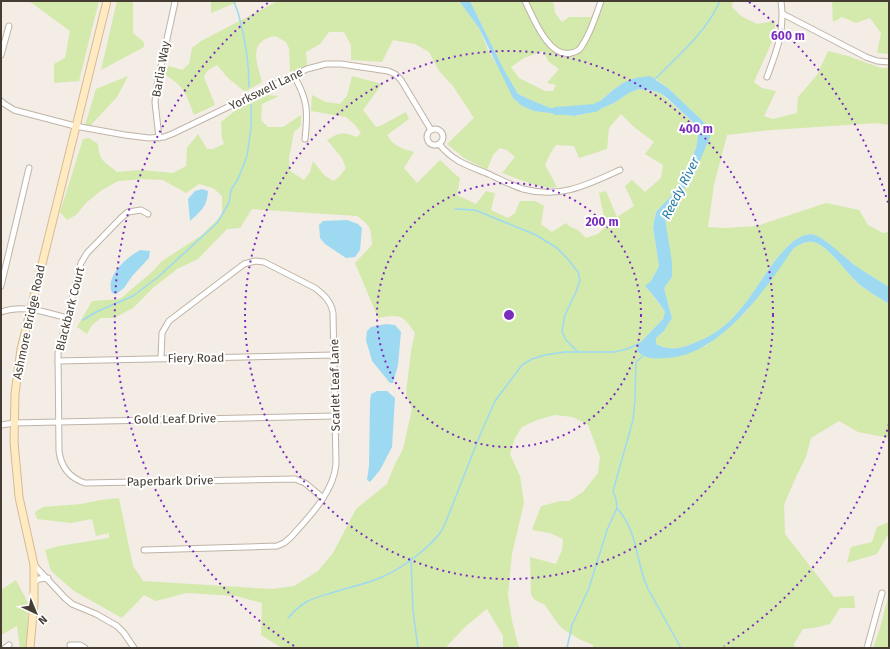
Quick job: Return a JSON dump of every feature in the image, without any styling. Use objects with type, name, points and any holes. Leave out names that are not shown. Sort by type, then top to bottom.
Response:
[{"type":"main road","name":"Ashmore Bridge Road","points":[[30,648],[34,602],[34,565],[19,497],[16,475],[14,423],[18,364],[107,1]]},
{"type":"street","points":[[525,1],[548,43],[556,51],[567,54],[576,51],[584,44],[601,1]]},
{"type":"street","points":[[767,77],[781,37],[783,14],[781,1]]},
{"type":"street","name":"Barlia Way","points":[[159,138],[155,102],[156,86],[174,2]]},
{"type":"street","points":[[783,14],[866,57],[889,62]]},
{"type":"street","points":[[1,55],[9,26]]},
{"type":"street","name":"Yorkswell Lane","points":[[1,101],[14,110],[76,126],[125,135],[159,138],[172,134],[316,66],[333,63],[388,71],[395,74],[401,80],[432,130]]},
{"type":"street","points":[[294,76],[303,91],[307,106],[305,139]]},
{"type":"street","points":[[432,130],[437,130],[441,133],[443,138],[439,144],[434,145],[428,141],[427,136],[432,130]]},
{"type":"street","points":[[439,144],[446,152],[458,161],[517,187],[535,191],[549,192],[577,189],[620,170]]},
{"type":"street","points":[[1,286],[3,268],[29,168]]},
{"type":"street","name":"Blackbark Court","points":[[59,422],[58,353],[81,263],[87,253],[128,212],[141,210],[148,214]]},
{"type":"street","name":"Scarlet Leaf Lane","points":[[144,550],[277,546],[284,543],[291,537],[323,498],[331,485],[336,470],[334,313],[331,304],[325,296],[315,288],[264,262],[255,261],[240,266],[169,321],[162,333],[161,358]]},
{"type":"street","points":[[1,312],[14,309],[31,309],[67,318]]},
{"type":"street","name":"Fiery Road","points":[[58,360],[334,355]]},
{"type":"street","name":"Gold Leaf Drive","points":[[1,425],[14,423],[335,416]]},
{"type":"street","name":"Paperbark Drive","points":[[59,422],[61,461],[68,473],[85,483],[290,479],[305,483],[323,498]]},
{"type":"street","points":[[34,565],[48,578],[61,595],[69,602],[117,626],[124,633],[134,648]]},
{"type":"street","points":[[34,582],[39,579],[48,578]]},
{"type":"street","points":[[867,648],[882,593]]},
{"type":"street","points":[[70,645],[80,645],[85,648]]},
{"type":"green space","points":[[29,1],[99,1],[79,81],[54,83],[54,64],[65,58],[70,31]]},
{"type":"green space","points":[[117,1],[133,1],[133,33],[144,42],[144,47],[101,70]]},
{"type":"green space","points":[[211,1],[240,1],[211,13]]},
{"type":"green space","points":[[278,1],[459,1],[479,28],[488,50],[522,106],[534,111],[575,116],[593,112],[614,103],[629,93],[639,89],[660,93],[696,125],[698,136],[696,148],[683,177],[672,195],[656,212],[653,227],[659,266],[651,281],[646,286],[665,312],[663,319],[639,344],[643,356],[706,346],[745,313],[793,249],[807,242],[819,244],[825,248],[860,285],[889,304],[889,438],[858,432],[839,421],[811,438],[806,457],[784,505],[785,534],[834,597],[854,596],[855,608],[840,608],[830,624],[803,629],[794,644],[795,648],[593,648],[593,645],[564,630],[545,605],[535,600],[531,595],[530,557],[556,564],[562,550],[563,539],[550,533],[532,530],[541,506],[561,501],[569,501],[583,492],[598,473],[600,457],[588,425],[573,417],[555,415],[537,420],[522,427],[515,438],[510,454],[520,476],[524,503],[512,554],[508,595],[512,621],[519,648],[503,647],[503,636],[487,609],[466,626],[447,646],[448,648],[282,648],[261,635],[262,603],[236,596],[186,593],[156,601],[144,595],[122,618],[74,591],[51,571],[45,550],[59,546],[109,538],[109,533],[96,536],[92,519],[71,523],[37,519],[35,512],[43,507],[81,504],[119,498],[133,566],[143,581],[272,589],[294,586],[318,571],[333,553],[356,509],[387,484],[403,449],[412,409],[406,393],[411,351],[415,333],[407,322],[400,317],[391,316],[378,318],[355,263],[372,245],[368,225],[357,216],[252,209],[240,228],[227,229],[198,259],[177,269],[154,287],[133,308],[114,318],[101,318],[92,325],[87,334],[77,327],[92,301],[120,299],[152,272],[162,261],[202,235],[222,215],[222,196],[213,188],[199,184],[186,193],[163,180],[142,179],[118,181],[102,190],[87,202],[76,215],[67,220],[60,212],[83,139],[89,138],[98,144],[103,161],[117,172],[141,170],[173,173],[186,166],[187,148],[198,134],[207,149],[213,149],[224,144],[221,122],[236,110],[268,95],[279,96],[262,104],[261,120],[268,127],[283,127],[301,115],[301,126],[294,132],[289,158],[290,171],[304,180],[310,172],[313,161],[324,175],[333,181],[339,177],[346,168],[342,158],[327,140],[339,134],[348,134],[357,137],[361,133],[346,117],[311,111],[312,95],[326,102],[340,104],[347,96],[352,76],[382,84],[363,110],[376,127],[406,112],[409,119],[387,135],[395,144],[414,152],[404,168],[417,183],[440,160],[460,178],[457,195],[476,204],[486,191],[495,193],[491,210],[508,218],[515,213],[520,201],[535,201],[544,206],[541,224],[552,232],[566,223],[578,230],[586,238],[598,234],[606,226],[599,193],[606,191],[617,217],[634,206],[625,186],[632,180],[645,192],[661,178],[663,165],[645,154],[654,142],[634,127],[621,114],[609,128],[607,149],[579,158],[574,146],[556,145],[545,165],[557,187],[544,187],[502,173],[515,157],[507,150],[500,148],[493,155],[487,170],[464,158],[447,144],[474,118],[453,86],[439,71],[429,52],[415,44],[393,40],[382,62],[351,60],[351,45],[344,32],[329,32],[320,44],[306,52],[307,65],[290,73],[289,48],[286,42],[275,36],[260,42],[256,53],[262,82],[245,92],[228,78],[217,65],[208,70],[204,77],[215,105],[194,115],[184,91],[164,74],[165,68],[169,66],[182,70],[189,64],[192,48],[201,41]]},
{"type":"green space","points":[[470,1],[553,1],[555,13],[562,22],[569,17],[591,17],[598,1],[733,1],[732,7],[741,16],[757,24],[775,21],[775,35],[754,82],[762,88],[776,91],[764,116],[773,119],[797,113],[798,97],[817,75],[828,51],[848,56],[881,68],[889,68],[889,125],[877,123],[771,130],[727,135],[714,185],[708,227],[725,228],[757,226],[826,203],[859,210],[868,225],[883,233],[889,232],[889,287],[856,266],[819,237],[812,234],[797,239],[779,255],[742,307],[718,331],[702,340],[680,348],[666,348],[656,344],[656,338],[664,331],[672,318],[664,288],[665,219],[695,172],[710,128],[668,88],[656,79],[613,90],[599,102],[589,108],[579,111],[551,108],[518,94],[503,68]],"holes":[[[543,51],[549,62],[559,69],[547,83],[556,85],[553,91],[545,91],[519,78],[511,67],[524,58]]]},
{"type":"green space","points":[[832,1],[889,1],[889,54],[877,53],[881,33],[870,18],[856,23],[842,17],[833,22]]},
{"type":"green space","points":[[128,76],[117,97],[90,126],[85,125],[96,89]]},
{"type":"green space","points":[[889,522],[889,533],[877,554],[847,563],[851,547],[872,542],[877,527]]},
{"type":"green space","points":[[16,580],[28,603],[27,648],[20,648],[17,626],[1,635],[1,590]]},
{"type":"green space","points":[[889,594],[889,648],[873,648],[880,628]]},
{"type":"water","name":"Reedy River","points":[[459,1],[470,1],[503,68],[518,94],[551,108],[579,111],[589,108],[599,102],[623,83],[635,78],[650,76],[668,88],[710,128],[710,137],[695,172],[665,219],[672,262],[672,277],[664,288],[672,318],[664,331],[656,338],[656,344],[666,348],[680,348],[711,335],[725,325],[742,307],[779,255],[788,246],[797,239],[812,234],[824,240],[856,266],[889,287],[889,304],[860,285],[825,248],[813,242],[807,242],[793,249],[769,283],[754,301],[722,334],[704,346],[685,355],[665,358],[650,358],[640,354],[637,351],[639,344],[663,319],[665,312],[645,286],[651,281],[659,266],[653,227],[656,212],[672,195],[683,177],[696,148],[698,136],[696,125],[660,93],[639,89],[629,93],[614,103],[593,112],[574,116],[534,111],[522,106],[513,98],[479,28]]},
{"type":"water","points":[[202,189],[208,191],[205,205],[190,221],[188,199],[195,191]]},
{"type":"water","points":[[347,220],[358,224],[362,228],[360,250],[355,257],[346,258],[325,244],[320,238],[319,225],[323,221]]},
{"type":"water","points":[[140,250],[150,251],[149,258],[133,275],[124,288],[116,294],[112,293],[111,280],[114,274],[123,263]]},
{"type":"water","points":[[386,324],[395,325],[401,332],[398,365],[393,383],[390,383],[372,361],[366,340],[367,331],[371,327]]},
{"type":"water","points":[[377,391],[387,391],[395,398],[392,447],[380,470],[370,482],[367,480],[369,466],[370,402],[371,394]]},
{"type":"waterway","points":[[234,1],[239,14],[245,42],[249,87]]},
{"type":"waterway","points":[[655,79],[700,33],[708,23],[720,1]]},
{"type":"waterway","points":[[83,320],[96,312],[133,296],[158,277],[217,223],[229,203],[231,190],[238,179],[247,156],[251,128],[251,105]]},
{"type":"waterway","name":"Reedy River","points":[[556,111],[595,108],[598,106]]},
{"type":"waterway","points":[[455,209],[475,210],[536,235],[557,248],[567,258],[578,272],[580,280],[565,315],[562,331],[566,340],[577,351]]},
{"type":"waterway","points":[[288,618],[294,611],[306,602],[377,579],[397,569],[429,546],[445,525],[495,401],[522,365],[532,359],[545,355],[564,352],[615,352],[641,343]]},
{"type":"waterway","points":[[567,648],[572,625],[589,588],[607,530],[617,508],[613,491],[633,420],[636,362],[643,356]]},
{"type":"waterway","points":[[617,508],[629,527],[633,537],[648,589],[681,648]]},
{"type":"waterway","points":[[411,558],[413,611],[418,648]]}]
